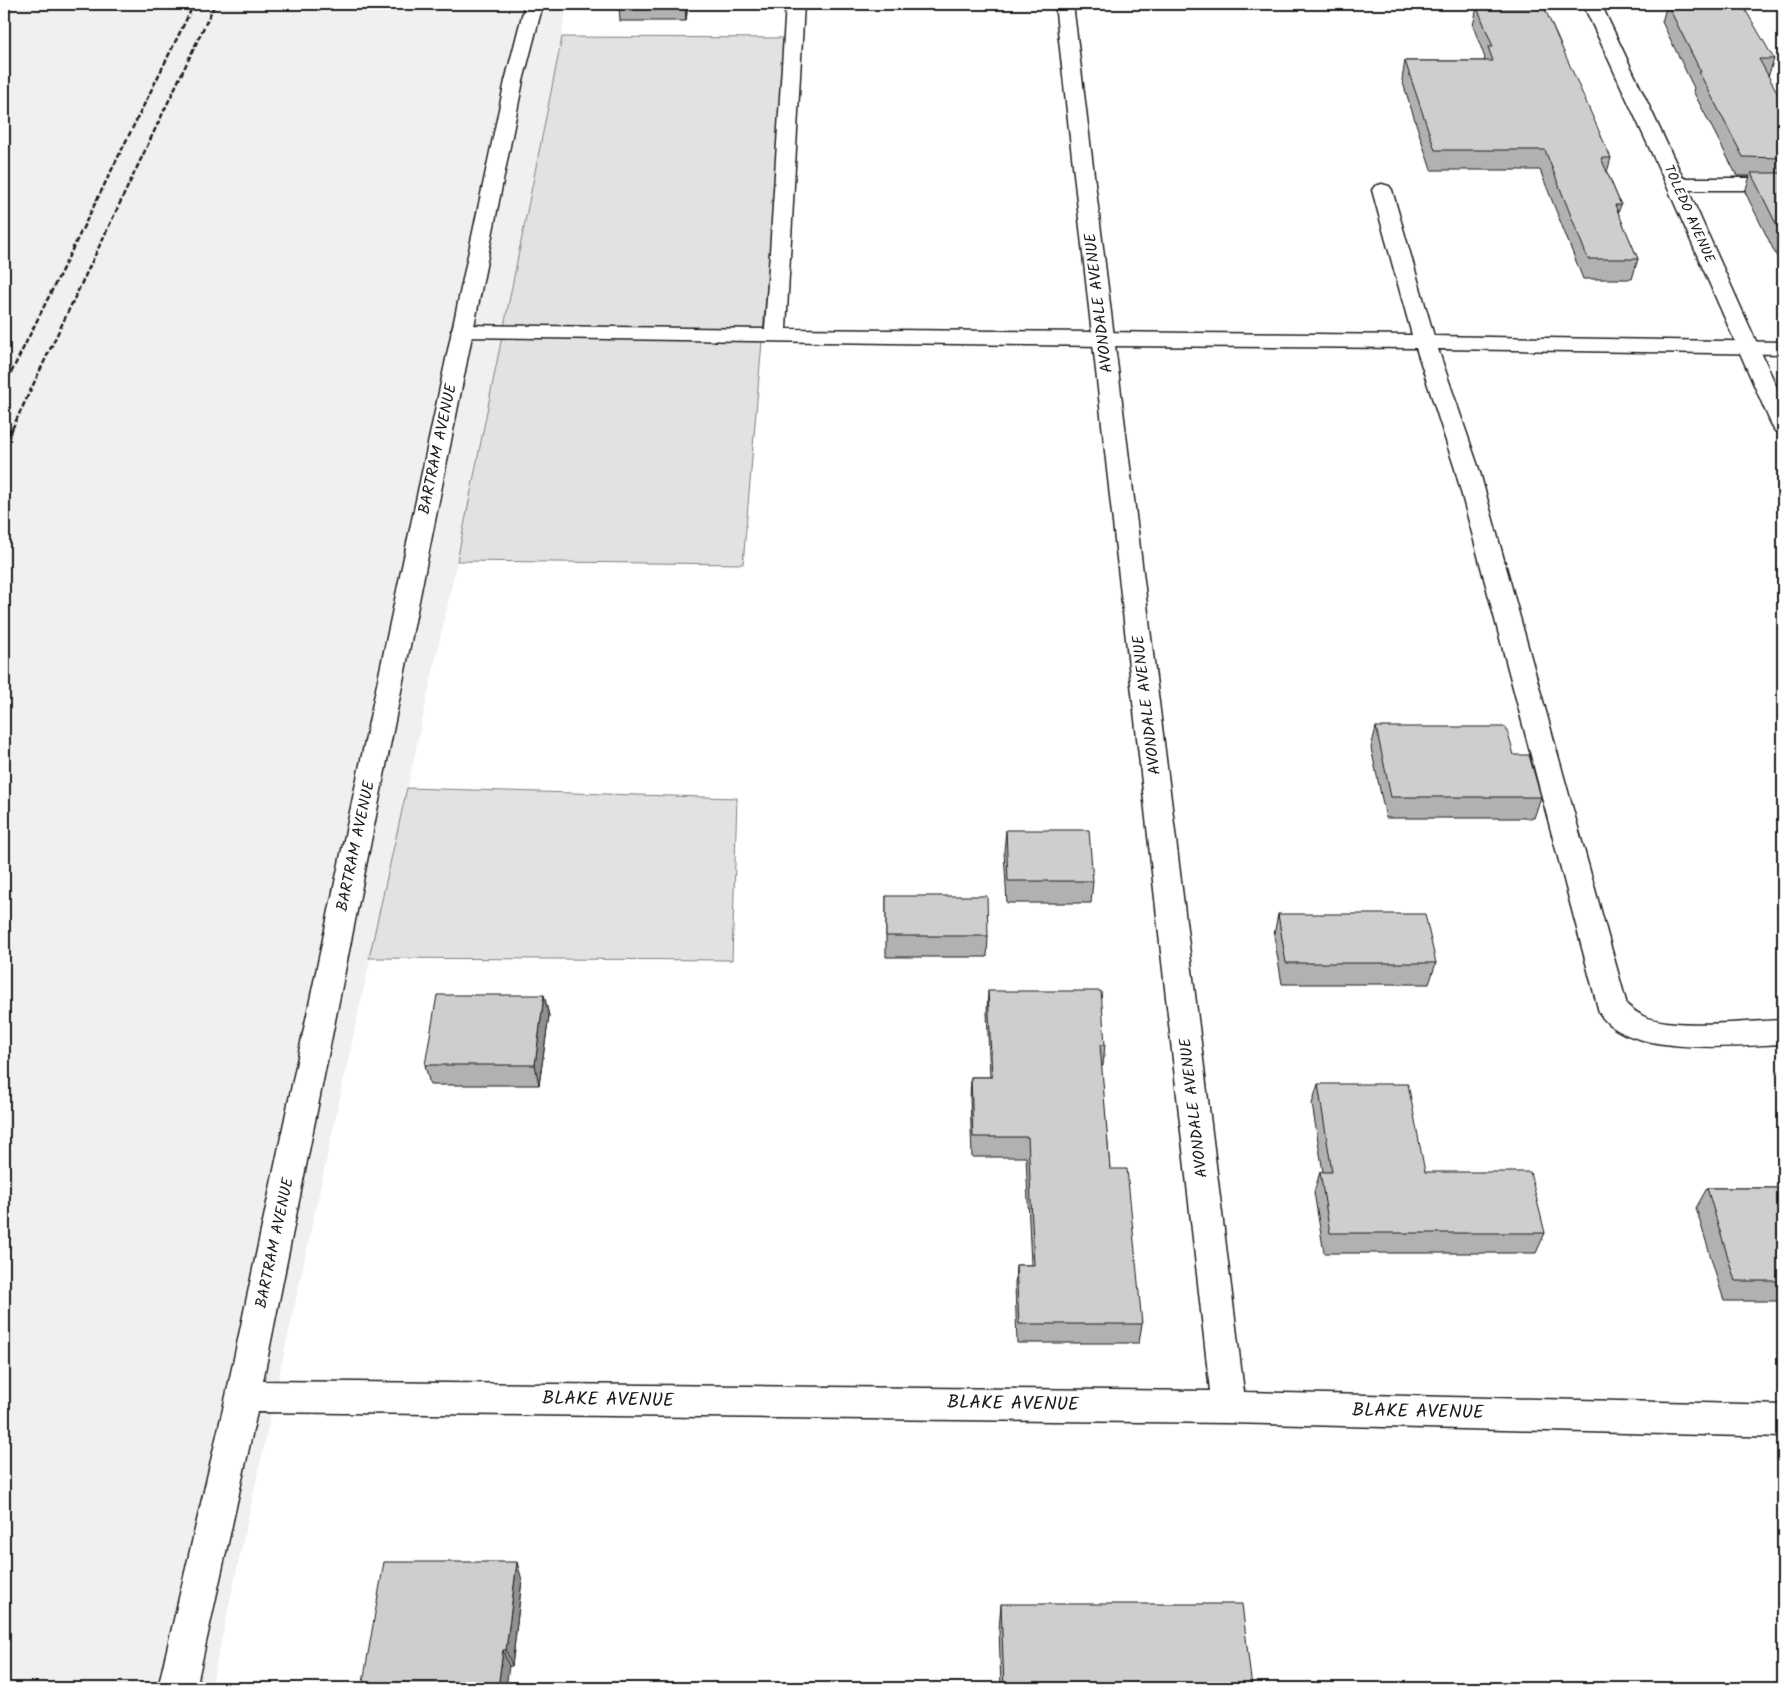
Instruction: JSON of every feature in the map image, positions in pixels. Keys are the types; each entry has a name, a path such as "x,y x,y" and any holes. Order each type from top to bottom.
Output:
{"street":[{"name":"BARTRAM AVENUE","path":"177,1688 243,1396 514,82 534,4"},
{"path":"775,335 795,4"},
{"name":"AVONDALE AVENUE","path":"1064,4 1229,1407"},
{"name":"TOLEDO AVENUE","path":"1592,4 1676,184 1783,426"},
{"path":"1676,184 1783,184"},
{"path":"1382,190 1425,342 1467,469 1614,1012 1633,1025 1659,1032 1683,1034 1783,1032"},
{"path":"462,331 1783,348"},
{"name":"BLAKE AVENUE","path":"243,1396 1229,1407 1783,1421"}],"shaded area":[{"path":"4,4 568,4 457,561 211,1688 4,1688"},
{"path":"562,37 788,38 743,564 457,561"},
{"path":"407,788 737,798 732,960 369,958"}],"building":[{"path":"685,4 685,5 619,5"},
{"path":"1667,4 1742,4 1774,59 1759,59 1783,103 1783,158 1743,157 1699,72 1701,72"},
{"path":"1477,7 1544,7 1611,158 1601,158 1621,205 1615,205 1638,259 1588,259 1545,150 1435,150 1405,61 1493,61 1488,47 1493,47"},
{"path":"1751,173 1783,173 1783,238"},
{"path":"1376,727 1506,727 1514,755 1529,755 1541,797 1391,797"},
{"path":"1006,830 1089,830 1093,881 1008,881"},
{"path":"886,896 987,896 988,936 886,936"},
{"path":"1278,914 1425,914 1436,963 1286,963"},
{"path":"988,991 1101,991 1105,1045 1100,1045 1110,1169 1127,1169 1142,1324 1019,1324 1016,1265 1034,1265 1028,1137 973,1137 971,1077 992,1077"},
{"path":"437,995 544,995 535,1065 425,1065"},
{"path":"1318,1084 1408,1084 1425,1172 1530,1172 1545,1233 1330,1233 1320,1172 1332,1172"},
{"path":"1707,1188 1783,1188 1783,1281 1735,1281"},
{"path":"384,1562 517,1562 506,1650 503,1650 498,1688 362,1688"},
{"path":"1001,1604 1242,1604 1252,1688 1004,1688"}],"railway":[{"path":"4,387 194,4"},
{"path":"12,429 215,4"},
{"path":"4,445 12,428"}]}
